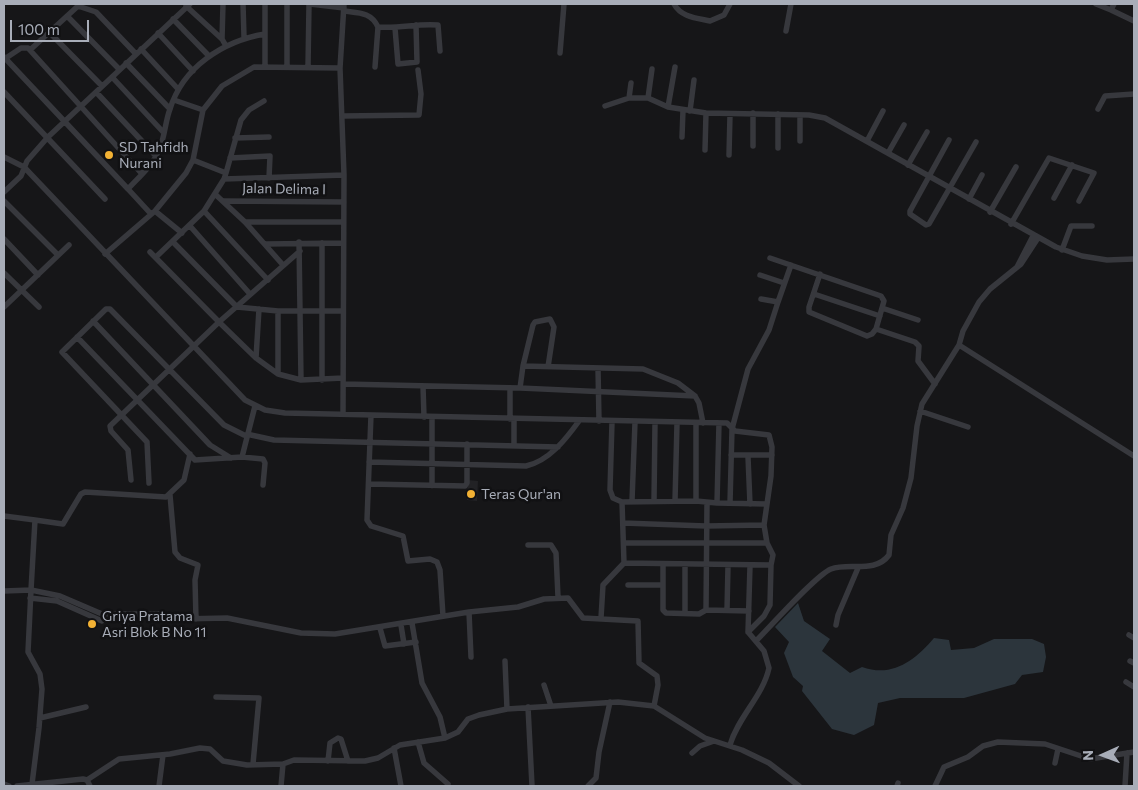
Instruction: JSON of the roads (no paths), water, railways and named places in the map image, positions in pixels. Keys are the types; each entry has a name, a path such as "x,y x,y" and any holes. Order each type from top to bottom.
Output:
{"street":[{"path":"222,39 223,4"},
{"path":"243,4 244,38"},
{"path":"265,4 265,67"},
{"path":"287,4 287,67"},
{"path":"308,67 309,4 344,7 366,14 374,19 378,27 375,67"},
{"path":"560,54 564,4"},
{"path":"674,4 677,10 684,14 710,22 724,15 730,4"},
{"path":"786,31 790,4"},
{"path":"1096,4 1134,21"},
{"path":"1111,10 1114,4"},
{"path":"4,192 21,176 24,167 48,136 188,5 222,39 226,46"},
{"path":"30,50 50,34 78,6 96,12 136,54"},
{"path":"343,414 344,175 340,68 344,7"},
{"path":"68,17 119,69"},
{"path":"173,19 209,56"},
{"path":"378,27 395,28 416,25 438,25 440,50"},
{"path":"395,28 398,64 417,62 416,25"},
{"path":"158,33 193,71"},
{"path":"50,34 102,86"},
{"path":"128,190 156,156 178,89 193,71 209,56 226,46 244,38 265,34"},
{"path":"142,174 30,50 26,47 21,48 5,58 128,190 153,212 182,233"},
{"path":"141,49 178,89"},
{"path":"126,63 170,109"},
{"path":"105,254 153,212 193,160 203,110 215,92 232,78 254,67 340,68"},
{"path":"668,107 674,67"},
{"path":"648,98 652,69"},
{"path":"343,116 419,115 421,110 418,70"},
{"path":"112,77 164,133"},
{"path":"690,111 694,80"},
{"path":"629,98 631,83"},
{"path":"4,92 48,136 105,199"},
{"path":"96,92 156,156"},
{"path":"1098,109 1104,96 1134,94"},
{"path":"606,106 629,98 648,98 668,107 706,113 730,115 753,113 778,114 825,118 1011,224 1062,250 1075,255 1107,260 1134,259"},
{"path":"174,100 203,110"},
{"path":"156,257 190,226 216,195 225,176 244,116 264,101"},
{"path":"682,137 683,110"},
{"path":"867,141 884,111"},
{"path":"705,150 706,113"},
{"path":"753,113 753,146"},
{"path":"778,114 778,148"},
{"path":"729,155 730,115"},
{"path":"800,115 800,141"},
{"path":"888,153 904,125"},
{"path":"908,164 927,132"},
{"path":"236,138 269,137"},
{"path":"949,140 910,213 926,225 929,224 948,187 976,142"},
{"path":"230,158 270,156 269,178"},
{"path":"4,157 24,167 245,400 255,406 274,412 599,422 727,423 732,429 742,432 767,434 771,439 772,456 770,491 766,504 764,525 767,543 773,555 770,608 762,620 748,632"},
{"path":"1011,224 1049,158 1094,173 1079,201"},
{"path":"193,160 225,176 269,178 344,175"},
{"path":"1054,198 1072,165"},
{"path":"990,212 1016,167"},
{"path":"969,199 982,175"},
{"path":"216,195 245,222 283,265"},
{"path":"4,201 58,255"},
{"name":"Jalan Delima I","path":"224,201 344,202"},
{"path":"204,211 268,280"},
{"path":"245,222 344,222"},
{"path":"190,226 250,294"},
{"path":"1062,250 1071,226 1092,226"},
{"path":"756,641 826,572 835,568 858,568 880,563 889,555 891,535 903,508 911,478 920,410 959,345 963,331 979,302 1024,261 1035,237"},
{"path":"4,239 38,275"},
{"path":"173,242 237,307 278,311 322,310 343,312"},
{"path":"266,244 300,242 343,243"},
{"path":"300,242 301,380"},
{"path":"322,243 322,380"},
{"path":"4,307 69,245"},
{"path":"131,480 128,450 109,429 152,384 218,321 237,307 300,251"},
{"path":"150,252 256,358 278,374 301,380 695,396"},
{"path":"770,258 820,274 881,296 884,301 876,329 872,334 867,336 812,314 809,307 820,274"},
{"path":"730,503 732,429 748,369 769,330 791,265"},
{"path":"4,273 39,307"},
{"path":"760,275 784,283"},
{"path":"814,294 880,316"},
{"path":"761,298 778,302"},
{"path":"882,308 918,320"},
{"path":"149,483 147,442 63,354 63,350 104,310 110,309 170,368 224,426 244,435 248,434 274,440 558,447"},
{"path":"256,358 259,309"},
{"path":"278,311 278,374"},
{"path":"520,388 523,366 533,325 536,322 550,319 554,326 548,367"},
{"path":"93,321 210,445 232,458"},
{"path":"876,329 915,342 918,346 918,361 935,384"},
{"path":"77,337 138,398 190,454 199,461 242,457 264,460 264,485"},
{"path":"959,345 1134,456"},
{"path":"523,366 653,372 678,383 695,396 699,402 700,423 696,501"},
{"path":"598,368 599,422"},
{"path":"423,386 424,417"},
{"path":"510,388 514,445"},
{"path":"242,457 255,406"},
{"path":"920,410 968,428"},
{"path":"371,415 368,523 402,536 408,561 430,560 436,561 439,564 443,616"},
{"path":"432,417 432,486"},
{"path":"369,462 432,465 533,465 558,447 579,421"},
{"path":"612,422 610,490 613,498 622,502 696,501 707,503 766,504"},
{"path":"632,501 635,422"},
{"path":"654,501 655,423"},
{"path":"675,501 677,423"},
{"path":"717,503 719,423"},
{"path":"370,484 465,486 467,444"},
{"path":"4,516 63,524 81,494 85,492 166,497 184,480 190,454"},
{"path":"731,455 748,457 772,456"},
{"path":"748,457 750,466 750,504"},
{"path":"170,495 175,552 180,558 198,565 194,580 196,619"},
{"path":"601,618 603,586 624,563 622,502"},
{"path":"706,610 707,503"},
{"path":"32,784 40,718 41,678 28,652 35,520"},
{"path":"623,523 706,526 764,525"},
{"path":"624,543 706,545 767,543"},
{"path":"528,545 551,545 554,548 558,597"},
{"path":"624,563 706,566 771,565"},
{"path":"663,565 664,612 699,614 706,610 749,611"},
{"path":"685,565 685,613"},
{"path":"727,610 728,566"},
{"path":"730,745 738,724 768,674 768,658 748,632 750,566"},
{"path":"836,625 838,615 858,568"},
{"path":"628,585 663,585"},
{"path":"4,591 31,590 60,596 102,614 158,614 196,619 234,619 301,633 335,634 412,623 468,612 518,607 558,597 571,600 583,618 638,621 639,664 655,673 658,680 654,706"},
{"path":"30,598 57,601 102,621"},
{"path":"468,612 470,657"},
{"path":"412,623 422,683 440,717 445,738"},
{"path":"401,624 404,644"},
{"path":"380,628 384,645 416,642"},
{"path":"505,661 507,709"},
{"path":"1126,682 1134,687"},
{"path":"544,685 551,706"},
{"path":"216,696 258,698 253,764"},
{"path":"588,786 596,778 600,744 610,702"},
{"path":"17,786 87,780 119,759 163,755 204,748 212,751 223,761 253,764 283,764 294,760 348,761 373,759 400,745 445,738 458,732 471,717 507,709 610,702 654,706 714,741 730,745 769,763 799,786"},
{"path":"40,718 86,707"},
{"path":"528,708 532,786"},
{"path":"328,761 330,743 341,738 348,761"},
{"path":"692,753 700,746 714,741"},
{"path":"935,786 944,768 968,757 987,745 998,742 1019,741 1045,744 1090,759 1134,752"},
{"path":"418,742 424,763 448,784"},
{"path":"394,748 401,786"},
{"path":"1055,762 1058,749"},
{"path":"1125,786 1127,753"},
{"path":"159,786 163,755"},
{"path":"281,786 283,764"},
{"path":"87,780 90,786"},
{"path":"4,784 8,786"}],"place":[{"name":"SD Tahfidh Nurani","path":"109,155"},
{"name":"Teras Qur'an","path":"471,494"},
{"name":"Griya Pratama Asri Blok B No 11","path":"92,624"}]}
